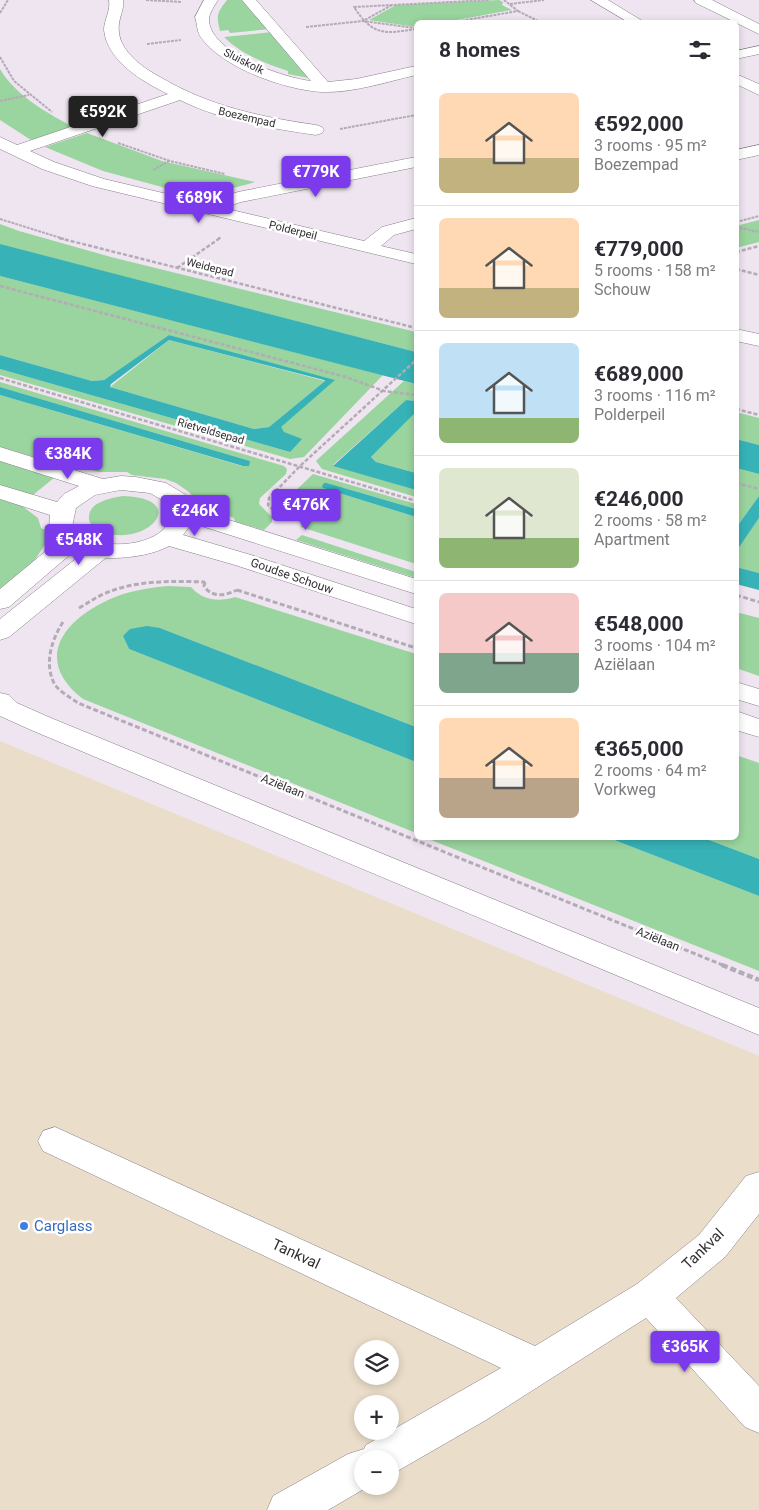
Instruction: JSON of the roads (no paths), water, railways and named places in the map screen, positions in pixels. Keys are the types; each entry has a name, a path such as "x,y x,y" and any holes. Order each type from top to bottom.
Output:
{"street":[{"name":"Boezempad","path":"116,0 118,5 111,25 117,47 134,67 201,106 284,126 324,130"},
{"name":"Sluiskolk","path":"211,0 204,10 202,25 208,38 227,54 264,72 297,82 324,87 414,71"},
{"path":"250,0 324,87"},
{"path":"598,0 633,20"},
{"path":"701,0 759,30"},
{"path":"739,54 759,50"},
{"path":"739,80 759,90"},
{"path":"8,146 181,95"},
{"name":"Polderpeil","path":"8,146 56,168 93,181 414,260"},
{"path":"739,154 759,150"},
{"path":"207,209 238,197 414,162"},
{"path":"367,248 388,231 414,224"},
{"path":"739,336 759,340"},
{"path":"0,454 102,486"},
{"path":"130,483 157,487 176,498 183,513 178,528 167,538 150,546 131,550 100,551 89,549 72,541 62,530 60,518 62,511 77,496 102,486 130,483"},
{"path":"0,492 62,511"},
{"path":"183,513 414,586"},
{"name":"Goudse Schouw","path":"167,538 243,560 414,616"},
{"path":"0,602 72,541"},
{"path":"0,632 100,551"},
{"path":"739,691 759,698"},
{"path":"0,701 8,709 41,724 759,1022"},
{"path":"739,721 759,728"},
{"name":"Tankval","path":"55,1141 537,1366"},
{"name":"Tankval","path":"396,1450 472,1407 650,1296 712,1246 759,1187"},
{"path":"650,1296 759,1414"},
{"path":"288,1510 354,1473"}],"water":[{"path":"0,244 414,351 414,383 0,276"},
{"path":"169,335 335,380 281,427 284,432 302,439 290,452 0,369 0,355 92,381 104,380","holes":["169,340 324,380 269,427 254,429 110,387 111,384"]},
{"path":"0,387 250,461 249,466 243,466 0,395"},
{"path":"406,400 414,401 414,414 371,457 376,462 414,472 414,489 333,466"},
{"path":"739,440 759,445 759,474 739,469"},
{"path":"324,483 327,483 414,508 414,516 323,488"},
{"path":"759,496 759,518 739,548 739,524"},
{"path":"739,568 759,573 759,590 739,585"},
{"path":"147,626 160,628 414,726 414,761 129,649 123,636 130,629"},
{"path":"614,840 709,840 759,859 759,896"}],"place":[{"name":"Carglass","path":"24,1226"}]}
